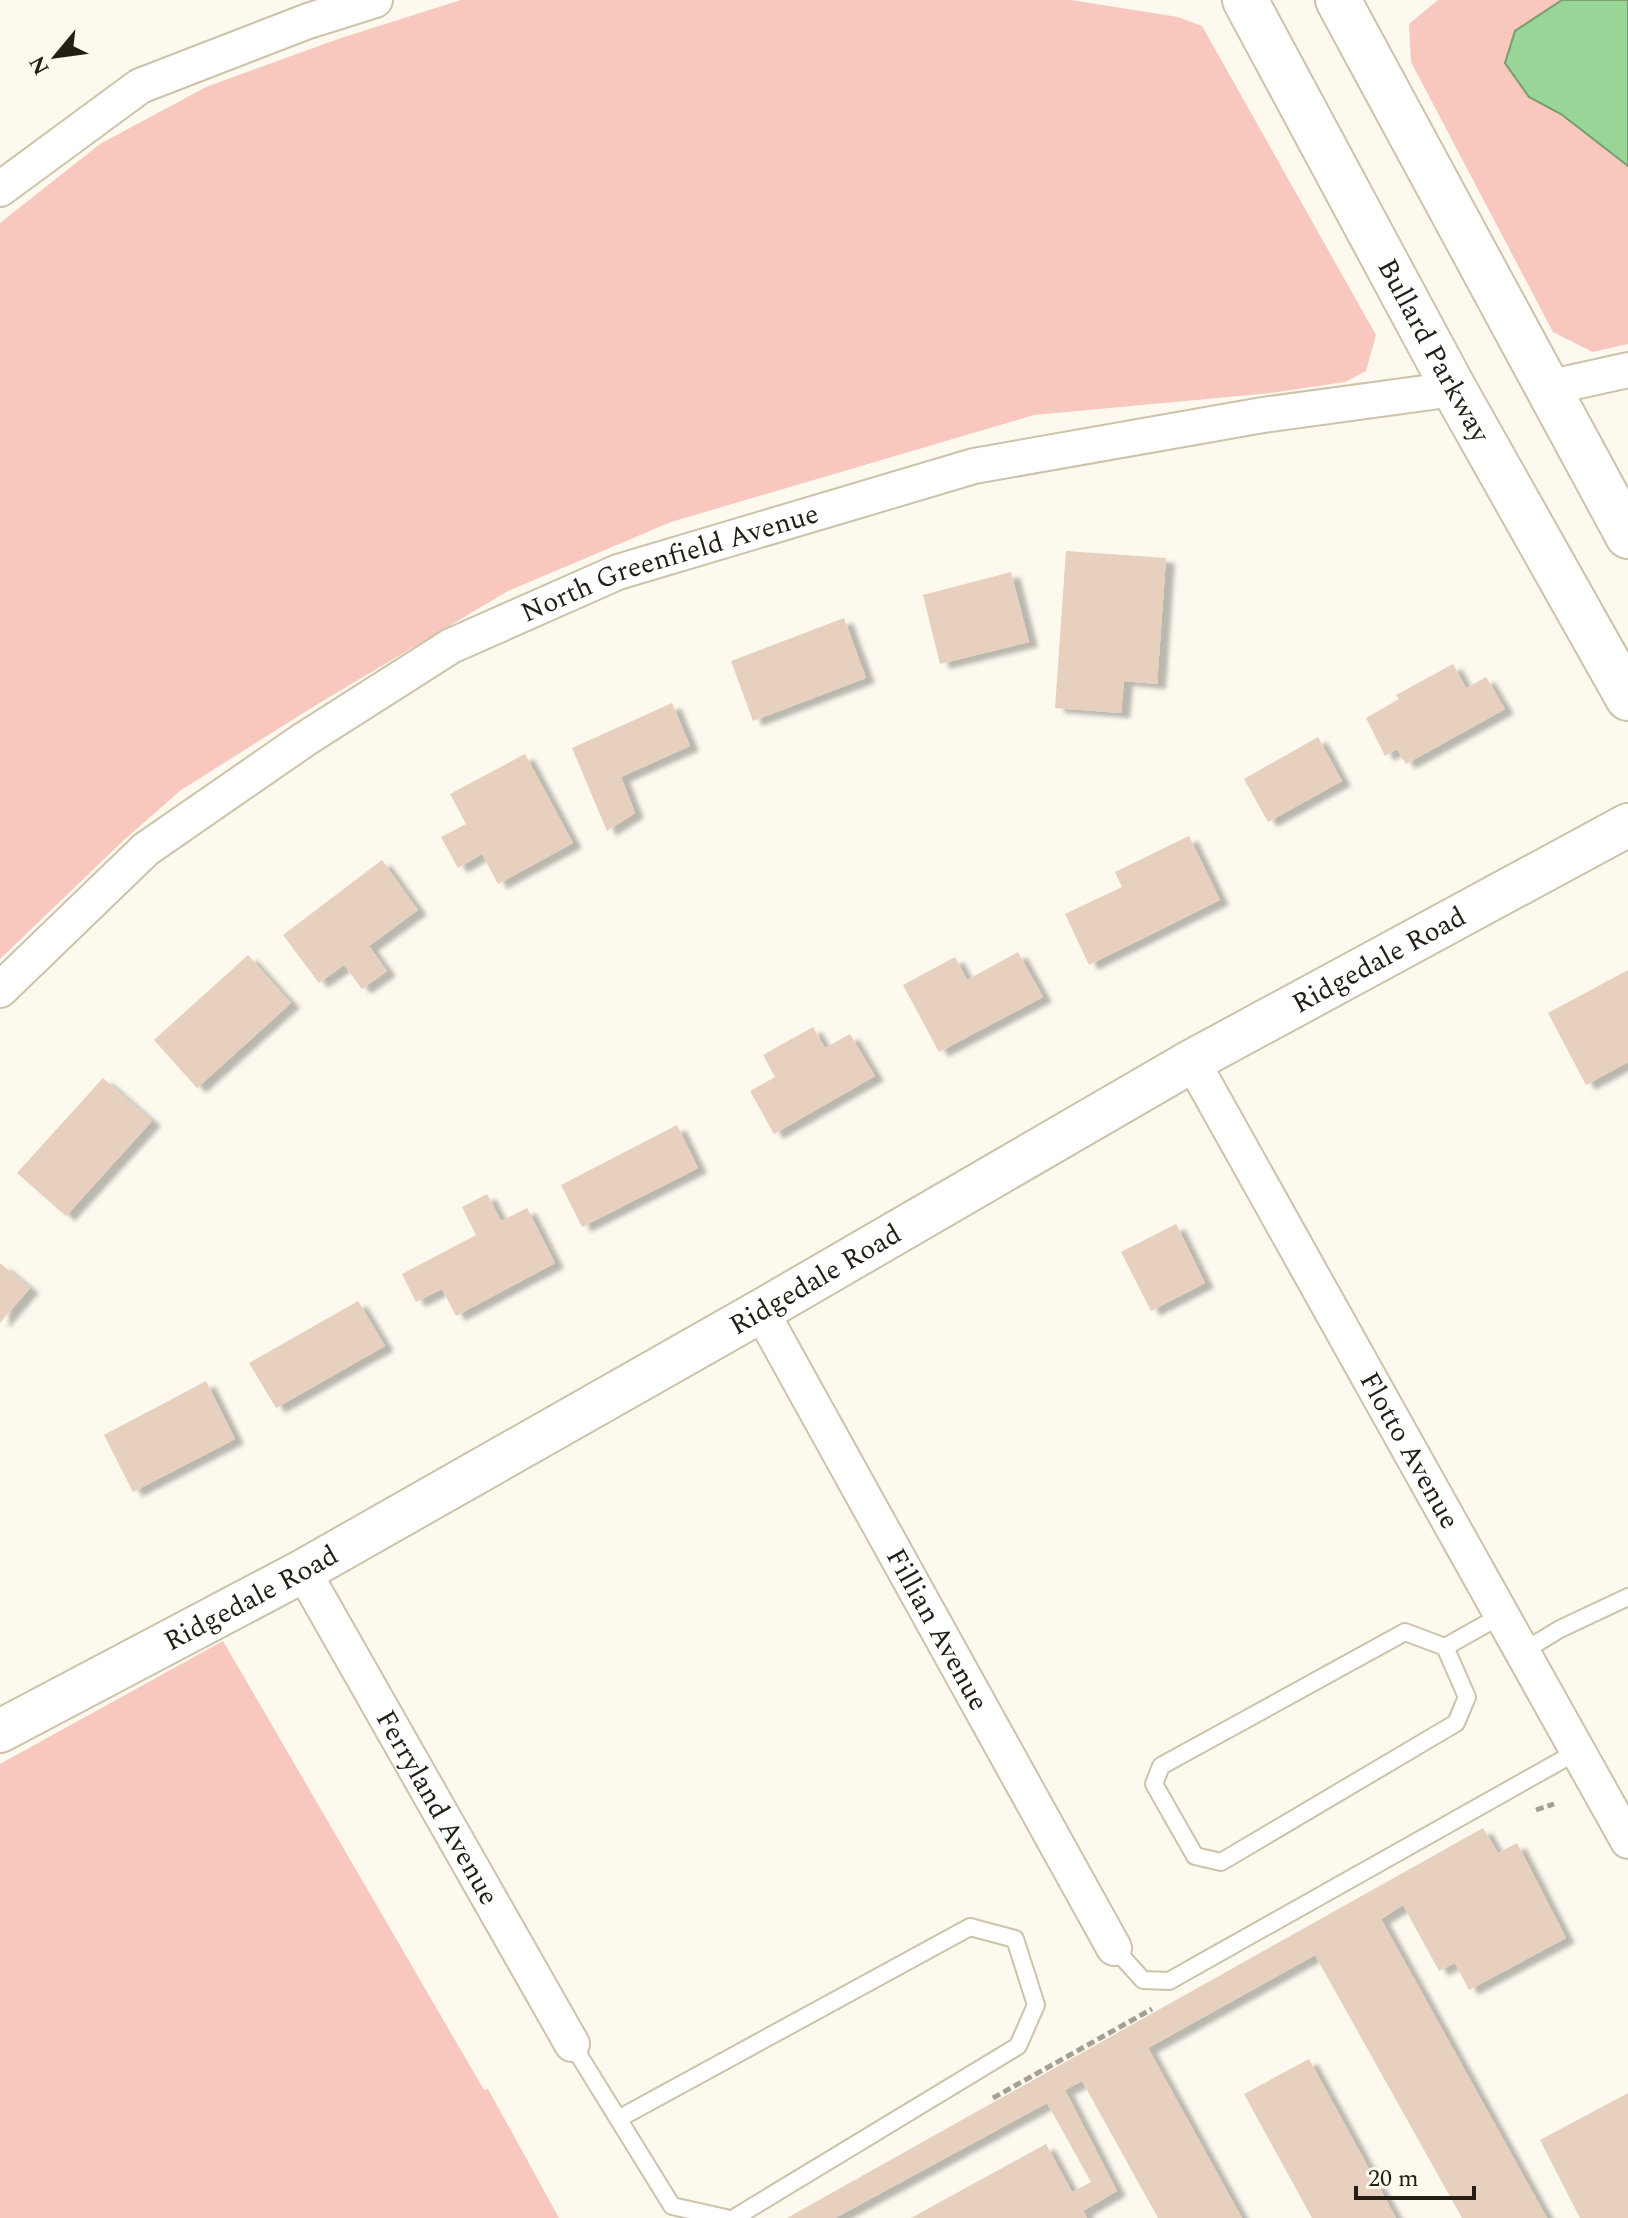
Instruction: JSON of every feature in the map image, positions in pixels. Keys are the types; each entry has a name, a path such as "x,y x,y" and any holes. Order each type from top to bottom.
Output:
{"main road":[{"name":"Bullard Parkway","path":"1245,0 1454,389 1628,698"},
{"path":"1338,0 1628,536"}],"street":[{"path":"0,189 140,86 308,21 375,0"},
{"path":"1547,388 1628,370"},
{"name":"North Greenfield Avenue","path":"0,990 146,849 305,739 451,646 618,572 974,466 1263,415 1454,389"},
{"name":"Ridgedale Road","path":"0,1731 303,1571 1192,1061 1628,825"},
{"name":"Flotto Avenue","path":"1192,1061 1628,1841"},
{"name":"Fillian Avenue","path":"761,1311 1114,1948"},
{"name":"Ferryland Avenue","path":"303,1571 572,2044"}],"lane":[{"path":"1522,1652 1560,1629 1627,1599"},
{"path":"1445,1647 1467,1697 1456,1723 1221,1862 1195,1856 1154,1784 1161,1766 1405,1632 1445,1647 1502,1615"},
{"path":"1114,1948 1143,1980 1169,1981 1578,1751"},
{"path":"618,2119 970,1927 1015,1939 1036,2005 1018,2046 734,2218"},
{"path":"572,2044 672,2206 726,2218"}],"shaded area":[{"path":"461,0 1071,0 1178,17 1202,26 1376,335 1366,371 1345,382 1271,393 1034,415 671,522 508,591 181,790 0,959 0,223 100,144 206,87 338,39"},
{"path":"1438,0 1628,0 1628,344 1593,352 1553,332 1411,62 1409,24"},
{"path":"1562,0 1628,0 1628,166 1561,114 1529,97 1505,63 1515,31"},
{"path":"223,1641 484,2090 488,2089 559,2218 0,2218 0,1764"}],"building":[{"path":"1066,551 1166,558 1157,684 1124,681 1121,713 1055,708"},
{"path":"1011,572 1029,642 940,664 923,595"},
{"path":"844,618 866,678 753,721 731,661"},
{"path":"1453,664 1466,688 1486,677 1505,709 1406,764 1397,749 1385,756 1366,718 1399,699 1396,695"},
{"path":"672,703 690,746 621,777 635,813 607,831 572,748"},
{"path":"1318,737 1342,781 1268,822 1244,779"},
{"path":"525,754 573,843 498,884 482,854 458,868 441,837 466,824 450,794"},
{"path":"1189,836 1220,900 1089,965 1065,914 1122,887 1115,872"},
{"path":"382,860 418,910 369,946 387,971 362,989 344,965 319,983 283,935"},
{"path":"1018,952 1043,997 939,1052 903,985 955,957 967,980"},
{"path":"248,955 291,1003 197,1088 154,1040"},
{"path":"1628,970 1628,1062 1586,1085 1548,1013"},
{"path":"813,1027 825,1048 850,1034 875,1076 774,1134 750,1091 775,1077 763,1055"},
{"path":"103,1078 152,1121 66,1216 17,1173"},
{"path":"677,1125 698,1168 582,1227 561,1185"},
{"path":"487,1194 501,1221 527,1208 555,1263 456,1316 442,1289 416,1302 402,1274 476,1235 462,1207"},
{"path":"1176,1224 1205,1283 1151,1311 1121,1252"},
{"path":"0,1263 30,1288 0,1323"},
{"path":"358,1301 385,1346 276,1408 249,1363"},
{"path":"206,1381 235,1439 133,1492 104,1435"},
{"path":"1483,1828 1498,1853 1517,1843 1566,1938 1469,1990 1455,1963 1439,1971 1403,1905 1381,1919 1547,2218 1462,2218 1315,1955 1148,2048 1242,2218 1158,2218 1082,2081 1065,2090 1117,2191 1083,2211 1087,2218 911,2218 1046,2144 1072,2192 1091,2182 1047,2103 835,2218 787,2218"},
{"path":"1309,2059 1396,2218 1312,2218 1244,2094"},
{"path":"1628,2093 1628,2218 1580,2218 1540,2140"}]}
